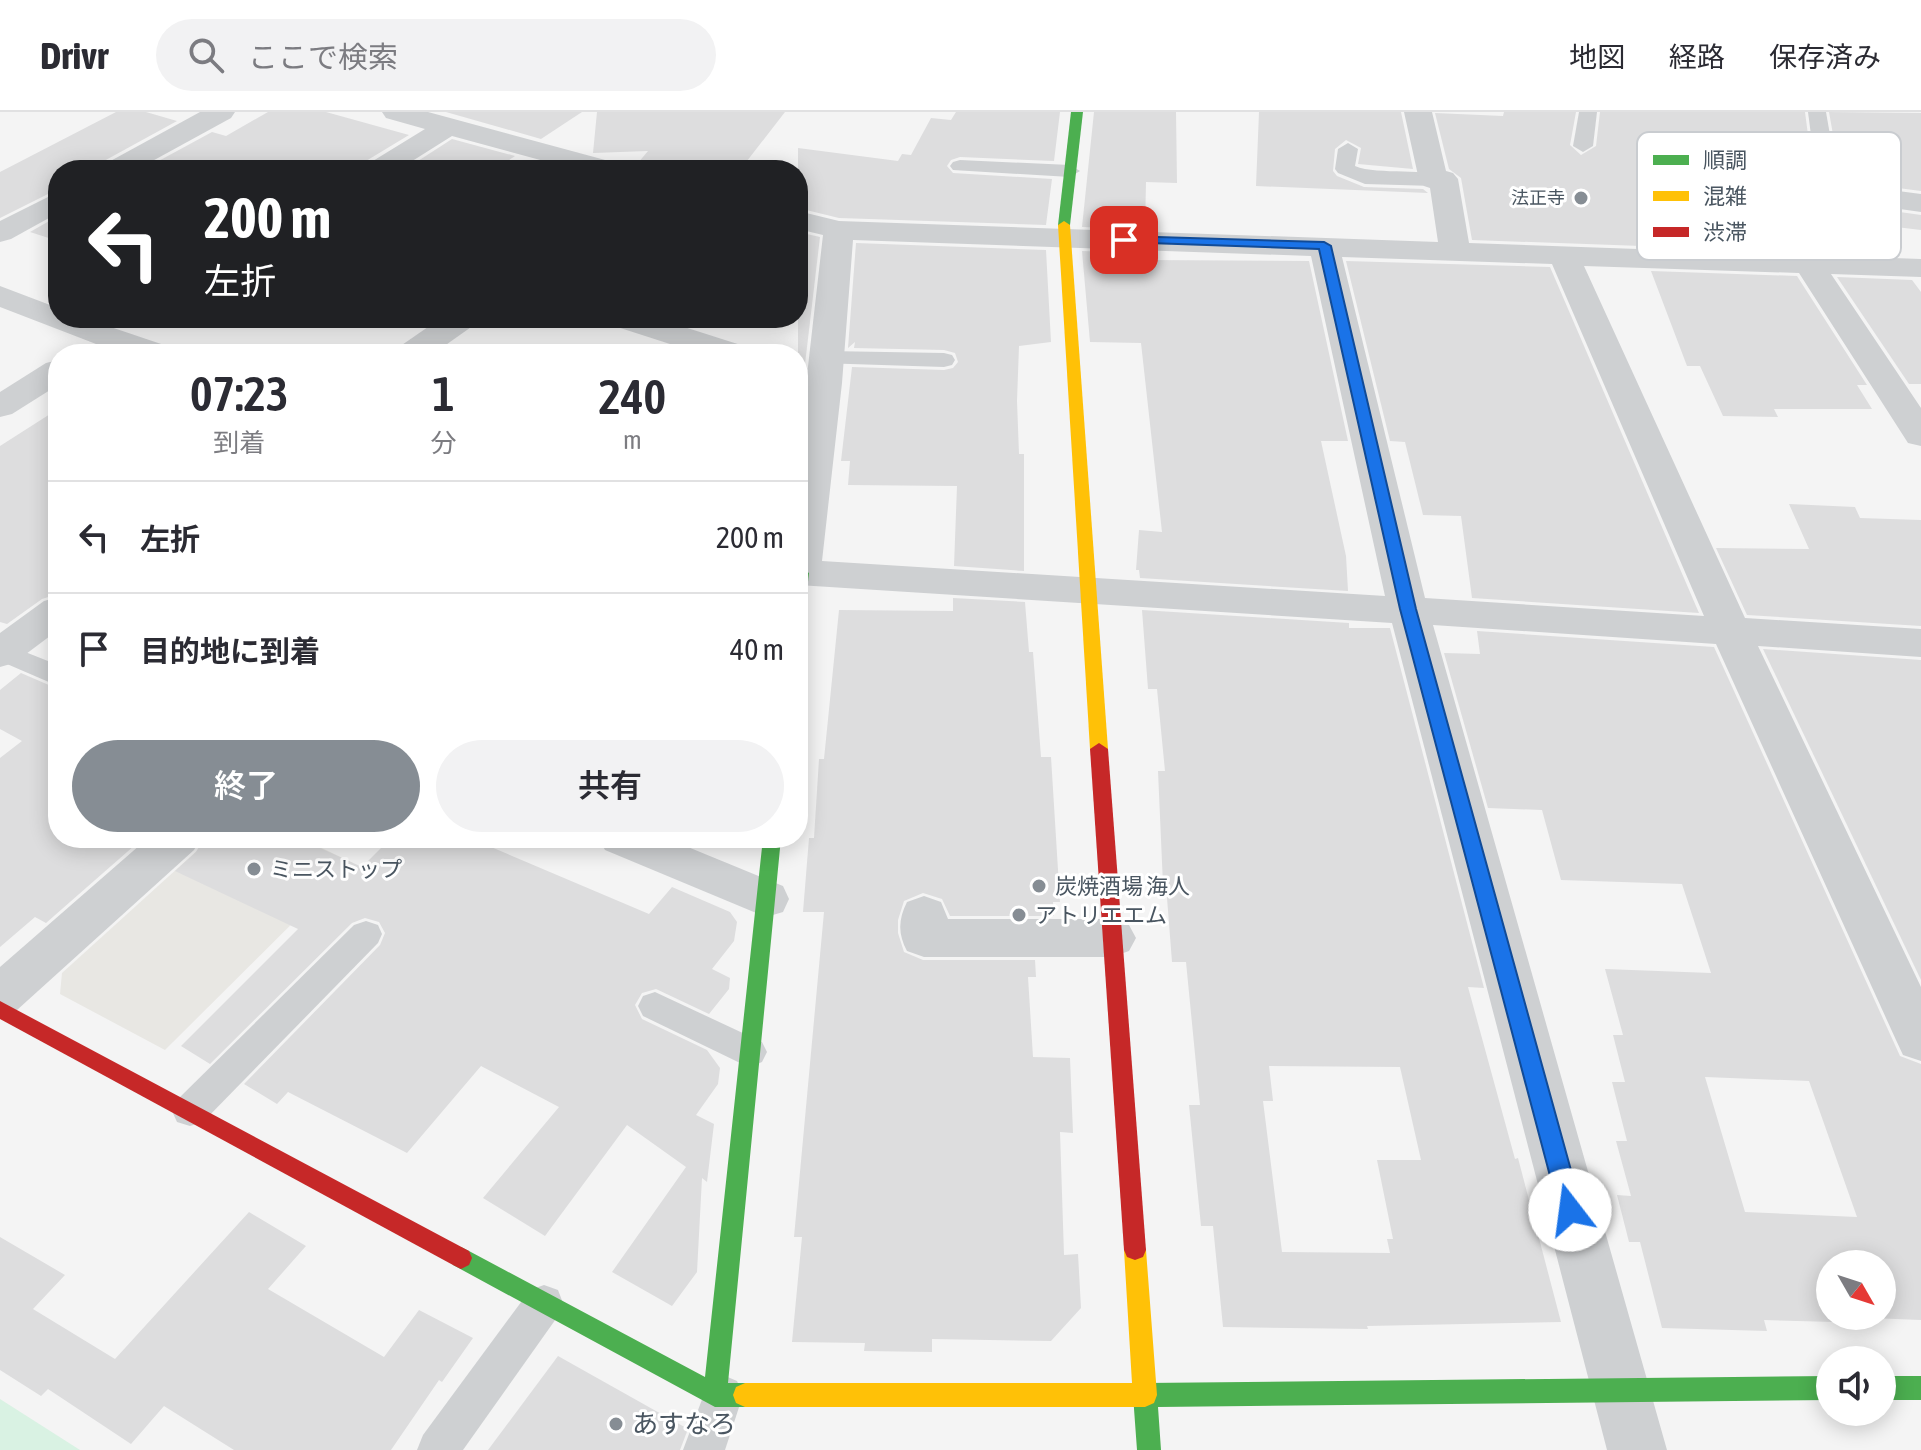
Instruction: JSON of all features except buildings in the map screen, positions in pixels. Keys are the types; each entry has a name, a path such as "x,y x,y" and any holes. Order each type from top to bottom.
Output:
{"street":[{"path":"133,160 221,112"},
{"path":"396,112 573,160"},
{"path":"1077,112 1063,238 1149,1450"},
{"path":"1418,112 1434,180 1443,179 1455,251"},
{"path":"394,160 449,126"},
{"path":"1901,200 1921,203"},
{"path":"0,233 48,209"},
{"path":"808,222 839,230 1637,258"},
{"path":"808,470 816,371 839,230"},
{"path":"1324,246 1408,609 1637,1450"},
{"path":"1564,255 1730,630 1921,1040"},
{"path":"1676,260 1921,268"},
{"path":"1810,266 1921,435"},
{"path":"0,296 48,321"},
{"path":"61,328 91,344"},
{"path":"98,344 125,328"},
{"path":"425,344 448,328"},
{"path":"654,328 704,344"},
{"path":"0,407 48,376"},
{"path":"808,581 1408,609 1921,643"},
{"path":"1,652 48,617"},
{"path":"0,996 167,848"},
{"path":"645,848 766,899"},
{"path":"719,1395 771,848"},
{"path":"924,915 924,938 1112,938"},
{"path":"0,1009 719,1395 1145,1395 1816,1388"},
{"path":"1896,1388 1921,1388"}],"lane":[{"path":"1583,146 1588,112"},
{"path":"1817,112 1820,132"},
{"path":"1348,149 1345,169 1365,178 1434,180"},
{"path":"960,166 1070,171"},
{"path":"816,371 944,360"},
{"path":"1,652 48,672"},
{"path":"190,1111 366,934"},
{"path":"655,1006 750,1052"},
{"path":"438,1450 544,1303"},
{"path":"704,1450 719,1395"}],"shaded area":[{"path":"200,848 322,848 353,863 165,1050 60,994 62,973"}],"green space":[{"path":"0,1399 80,1450 0,1450"}],"traffic: fast":[{"path":"1064,225 1077,112"},
{"path":"715,1395 771,848"},
{"path":"461,1258 715,1395 745,1395"},
{"path":"1149,1450 1145,1395 1816,1388"},
{"path":"1896,1388 1921,1388"}],"traffic: slow":[{"path":"1064,225 1099,749"},
{"path":"745,1395 1145,1395 1135,1250"}],"traffic: jam":[{"path":"1099,749 1135,1250"},
{"path":"0,1009 461,1258"}],"place":[{"name":"法正寺","path":"1581,198"},
{"name":"ミニストップ","path":"254,869"},
{"name":"炭焼酒場 海人","path":"1039,886"},
{"name":"アトリエエム","path":"1019,915"},
{"name":"あすなろ","path":"616,1424"}],"route":[{"path":"1124,240 1324,246 1408,609 1570,1210"}]}
